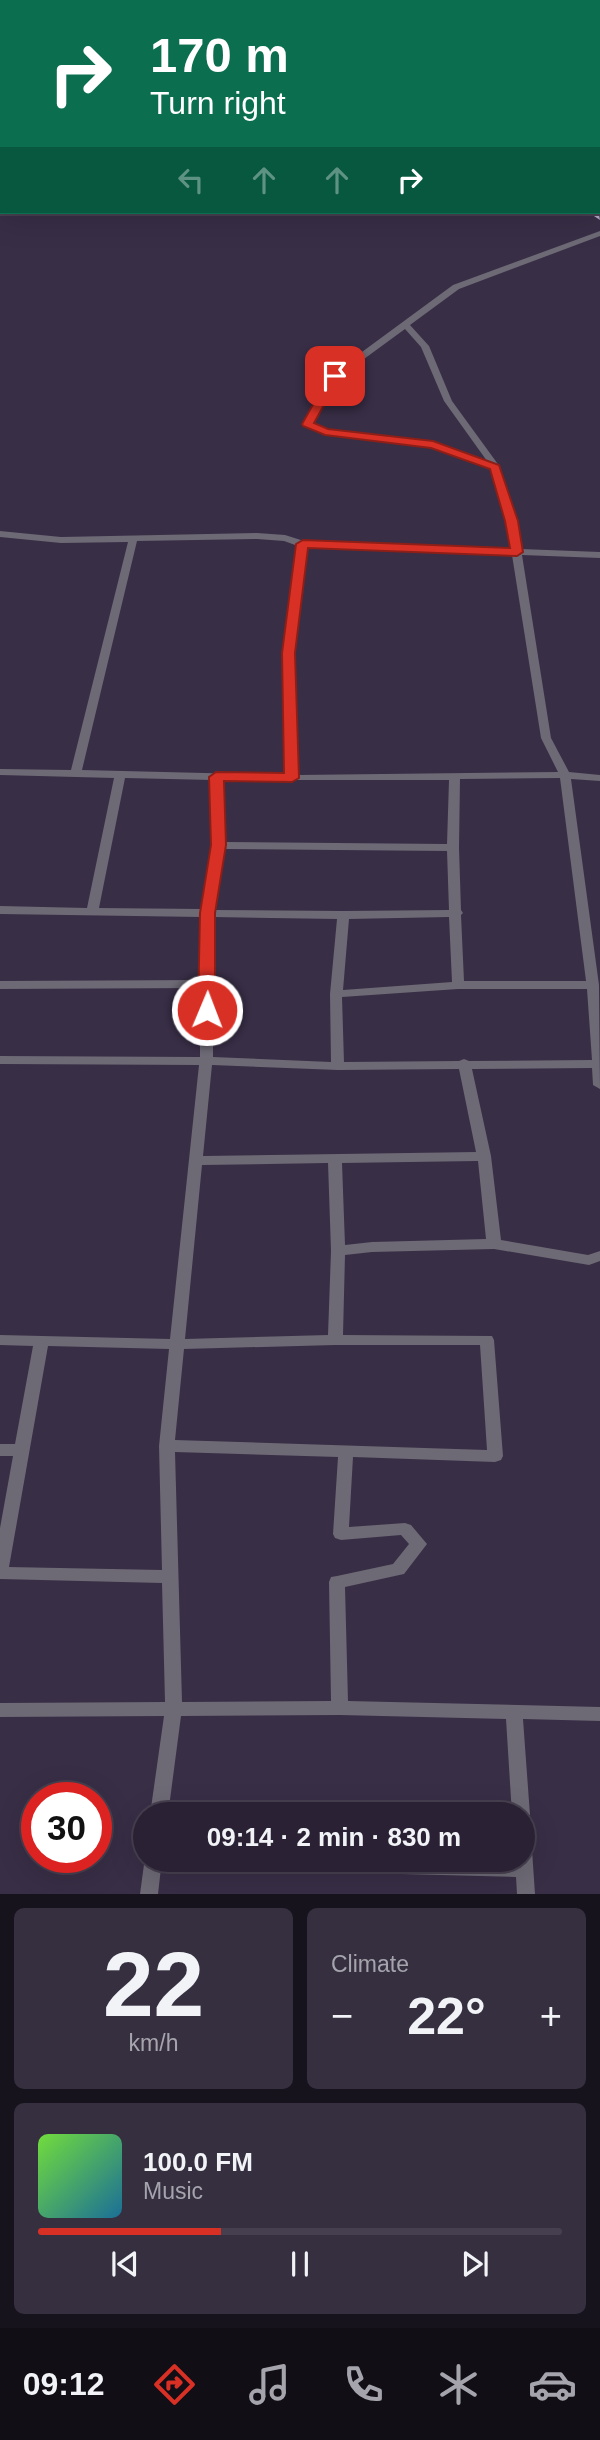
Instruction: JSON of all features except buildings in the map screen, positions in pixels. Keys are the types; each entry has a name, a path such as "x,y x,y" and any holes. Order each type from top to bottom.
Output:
{"street":[{"path":"495,467 433,444 325,432 307,424 335,376 456,287 600,233"},
{"path":"406,325 425,346 448,401 495,467 512,521 547,738 565,775 593,985 600,1085"},
{"path":"0,534 61,540 257,536 285,538 303,544 600,555"},
{"path":"76,771 133,540"},
{"path":"292,778 289,653 303,544"},
{"path":"0,786 2,772 76,771 216,777 565,775 600,778"},
{"path":"92,912 120,774"},
{"path":"455,776 453,848 458,985"},
{"path":"161,1802 174,1707 167,1446 206,1061 208,913 219,845 216,777"},
{"path":"219,845 453,848"},
{"path":"0,910 342,915 457,913"},
{"path":"338,1066 336,994 342,915"},
{"path":"0,985 207,984"},
{"path":"336,994 458,985 593,985"},
{"path":"0,1060 206,1061 338,1066 464,1063 599,1065"},
{"path":"464,1063 484,1156 494,1244"},
{"path":"195,1161 484,1156"},
{"path":"335,1159 338,1251 335,1340"},
{"path":"338,1251 372,1247 494,1244 589,1260 600,1256"},
{"path":"0,1340 177,1344 487,1340 495,1456 167,1446"},
{"path":"42,1340 0,1573 169,1577"},
{"path":"0,1450 21,1450"},
{"path":"340,1708 337,1581 398,1569 419,1544 405,1529 341,1534 345,1451"},
{"path":"0,1710 340,1708 600,1714"},
{"path":"513,1711 520,1802"},
{"path":"149,1894 152,1872"},
{"path":"525,1872 526,1894"}],"route":[{"path":"207,1010 208,913 219,845 216,777 292,778 289,653 303,544 517,552 512,521 495,467 433,444 325,432 307,424 335,376"}]}
